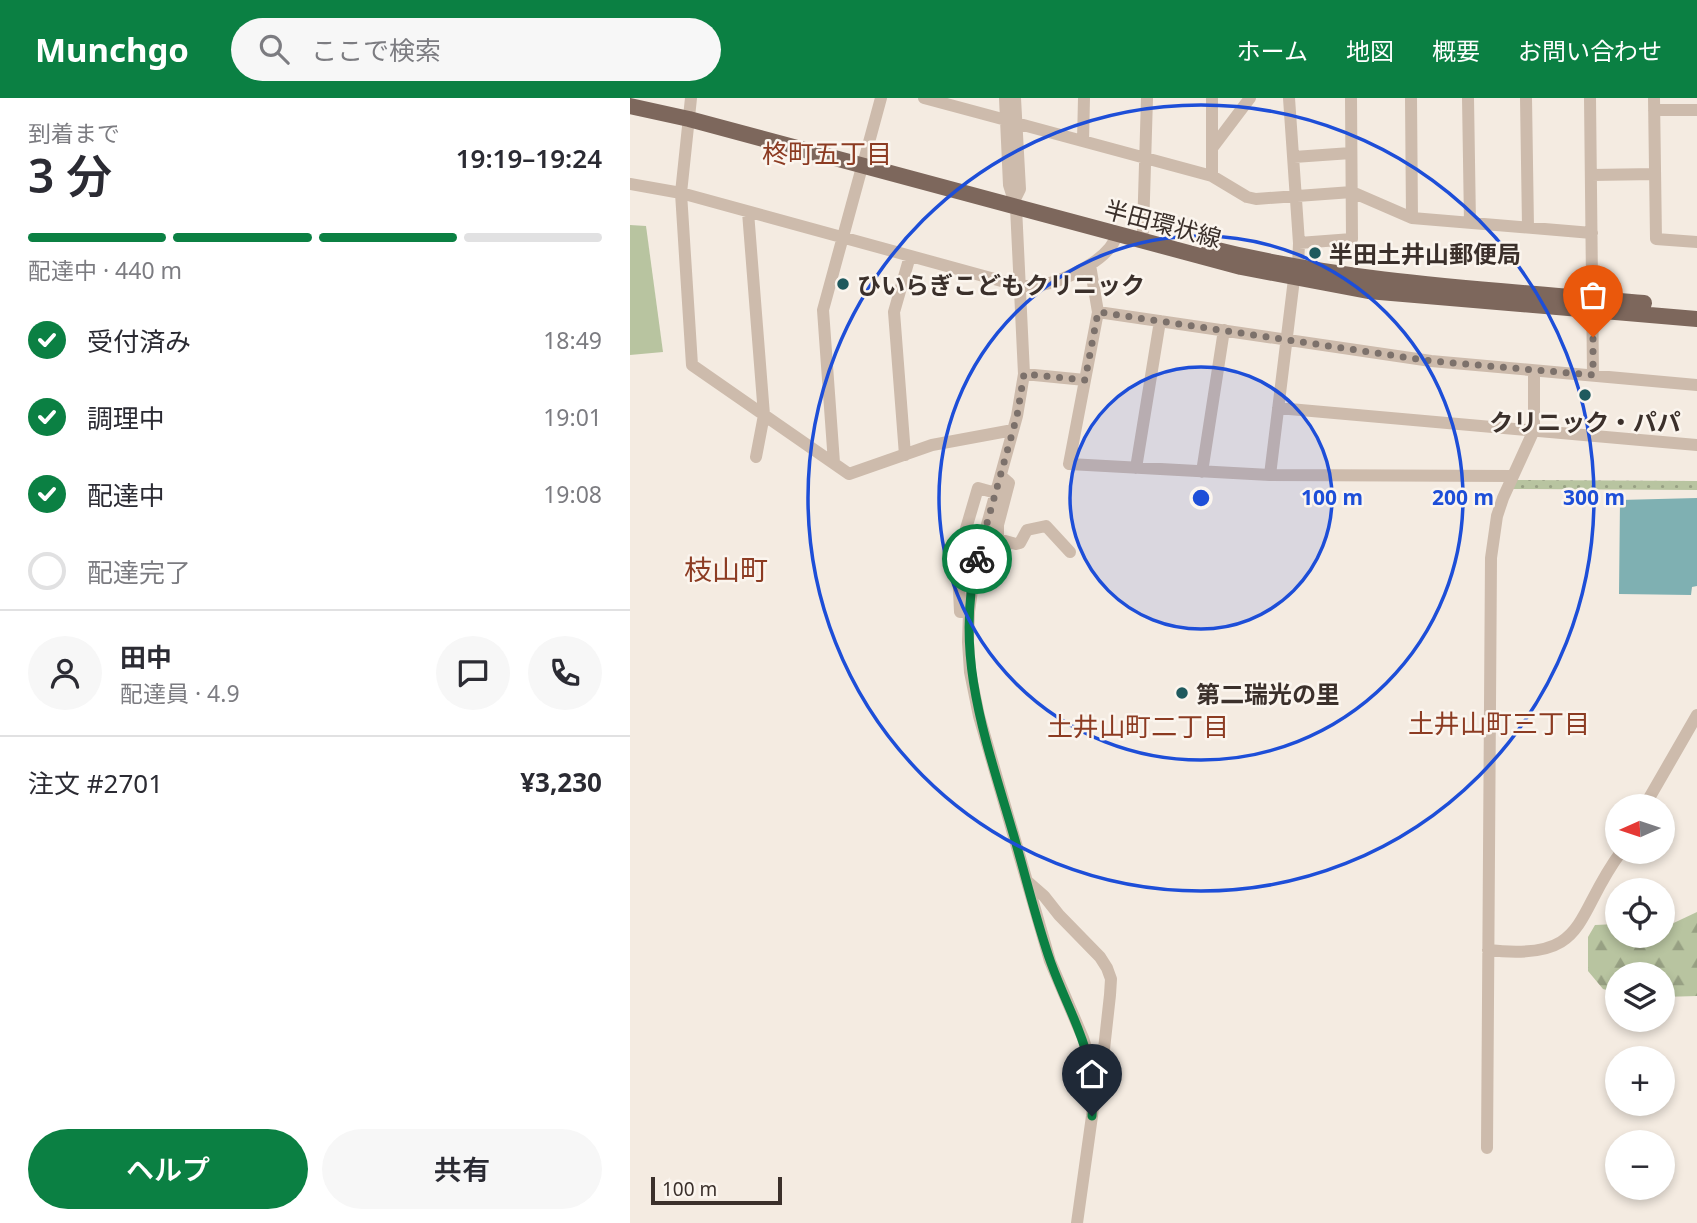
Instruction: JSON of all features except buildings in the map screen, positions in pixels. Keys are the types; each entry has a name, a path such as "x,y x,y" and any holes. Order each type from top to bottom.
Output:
{"main road":[{"name":"半田環状線","path":"637,98 690,109 863,162 1015,203 1116,234 1296,273"},
{"name":"半田環状線","path":"630,106 690,109"},
{"name":"半田環状線","path":"1015,203 1143,231 1368,291 1697,308"},
{"name":"半田環状線","path":"1592,304 1697,319"}],"street":[{"path":"834,463 823,310 881,98"},
{"path":"924,98 940,100 1212,176 1247,197 1256,199 1352,192 1412,218 1592,233"},
{"path":"1005,98 1020,188 1015,203 1024,374 1013,430 975,568 968,642 974,695 1050,961 1090,1060 1093,1079 1092,1116 1077,1223"},
{"path":"1011,122 1015,98"},
{"path":"1083,141 1084,98"},
{"path":"1143,231 1147,98"},
{"path":"1212,98 1212,176"},
{"path":"1213,147 1250,98"},
{"path":"1270,475 1299,243 1289,98"},
{"path":"1299,243 1352,239 1351,98"},
{"path":"1410,98 1412,218"},
{"path":"1468,98 1470,223"},
{"path":"1527,98 1528,227"},
{"path":"1590,98 1593,375"},
{"path":"1697,110 1654,104 1656,239 1697,242"},
{"path":"690,109 681,193 692,365 849,474 932,445 1013,430"},
{"path":"1294,157 1351,153"},
{"path":"1591,174 1655,174"},
{"path":"630,184 681,193 1020,286 1042,285 1090,265 1114,244 1116,234"},
{"path":"748,212 764,415 756,457"},
{"path":"905,455 894,312 910,256"},
{"path":"1090,265 1098,312 1069,464 1270,475 1513,476"},
{"path":"1098,312 1431,361 1697,384"},
{"path":"1136,468 1160,321"},
{"path":"1202,472 1223,330"},
{"path":"1486,1148 1489,581 1497,516 1534,430 1534,370"},
{"path":"1024,374 1085,380"},
{"path":"1278,408 1697,445"},
{"path":"1000,476 1009,483 998,525 998,539 1016,544 1027,530 1046,526 1070,552"},
{"path":"969,612 960,611 960,549 978,488 996,493"},
{"path":"1651,794 1697,715"},
{"path":"1488,950 1540,950 1565,941 1575,932 1612,864"},
{"path":"1028,882 1100,957 1111,979 1104,1049 1102,1054 1090,1060"}],"green space":[{"path":"630,225 646,226 663,352 630,355"},
{"path":"1515,480 1697,481 1697,490 1510,489"},
{"path":"1697,912 1697,996 1675,997 1675,962 1605,962 1605,990 1588,971 1588,937 1595,925 1605,925 1605,948 1675,948 1675,922"}],"water":[{"path":"1697,498 1697,586 1692,587 1691,595 1619,594 1620,500"},
{"path":"1001,543 1012,547 1008,558 1002,562 994,559 997,546"}],"way so far":[{"path":"977,559 1017,416 1024,374 1085,380 1098,312 1431,361 1593,375 1593,337"}],"place":[{"name":"半田土井山郵便局","path":"1315,253"},
{"name":"ひいらぎこどもクリニック","path":"843,284"},
{"name":"クリニック・パパ","path":"1585,395"},
{"name":"第二瑞光の里","path":"1182,693"}],"district":[{"name":"柊町五丁目","path":"827,153"},
{"name":"枝山町","path":"726,569"},
{"name":"土井山町三丁目","path":"1499,723"},
{"name":"土井山町二丁目","path":"1138,726"}],"route":[{"path":"977,559 969,612 968,642 974,695 1050,961 1090,1060 1094,1097 1092,1116"}]}
